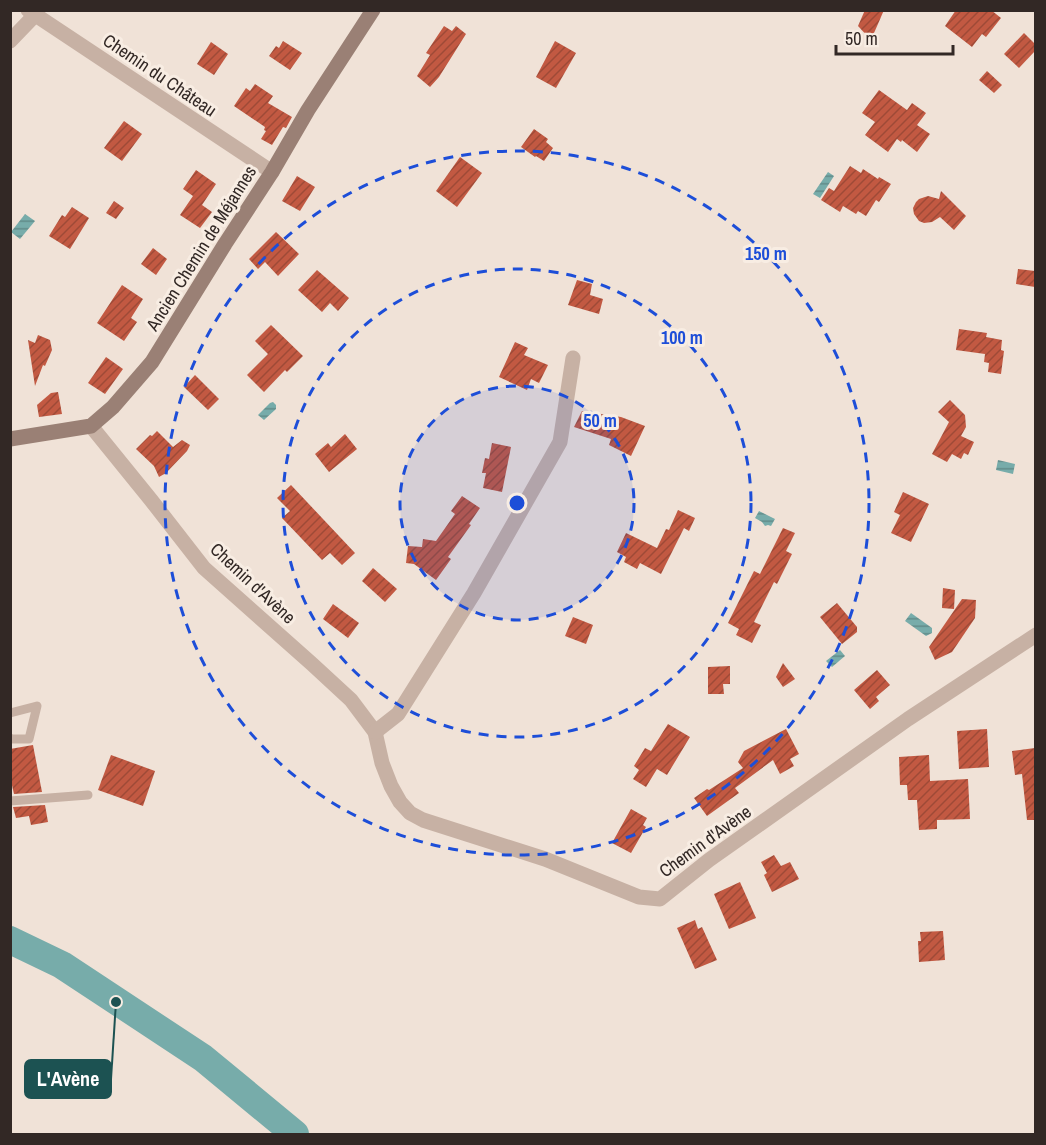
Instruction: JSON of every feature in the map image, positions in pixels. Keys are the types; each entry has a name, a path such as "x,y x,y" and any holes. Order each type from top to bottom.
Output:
{"street":[{"name":"Ancien Chemin de Méjannes","path":"91,426 113,407 152,362 272,172 308,110 373,10"},
{"name":"Chemin du Château","path":"33,12 272,172"},
{"path":"10,41 33,12"},
{"path":"375,732 398,714 474,593 560,441 573,358"},
{"path":"10,439 91,426"},
{"name":"Chemin d'Avène","path":"91,426 204,568 351,700 375,732 382,763 391,786 400,802 410,813 423,820 545,859 639,897 660,899 709,860 908,719 1035,635"}],"lane":[{"path":"10,712 37,706 29,739 10,738"},
{"path":"10,801 88,795"}],"water":[{"path":"828,172 834,176 820,198 813,194"},
{"path":"25,214 35,221 20,239 11,232"},
{"path":"273,402 276,409 264,420 258,415"},
{"path":"998,460 1015,464 1013,474 996,470"},
{"path":"759,511 775,519 771,526 765,526 755,518"},
{"path":"911,613 932,628 932,633 926,636 905,621"},
{"path":"840,650 845,656 832,667 826,661"}],"building":[{"path":"865,10 884,10 871,40 858,26"},
{"path":"956,10 991,10 1001,18 986,37 982,34 972,47 945,26"},
{"path":"444,26 452,31 456,26 466,34 439,77 430,87 417,76 430,55 426,53"},
{"path":"1024,33 1035,44 1035,51 1019,68 1004,54"},
{"path":"283,41 302,53 290,70 269,56 276,46 279,48"},
{"path":"555,41 576,53 556,88 536,77"},
{"path":"211,42 228,54 214,75 197,64"},
{"path":"987,71 1002,85 994,93 979,80"},
{"path":"255,84 273,96 268,103 292,117 272,145 261,139 266,131 265,127 234,106 246,88 250,91"},
{"path":"879,90 907,110 912,103 926,113 917,125 930,134 917,152 902,140 901,142 897,139 888,152 865,135 875,122 862,113"},
{"path":"124,121 142,134 122,161 104,148"},
{"path":"534,129 548,139 546,142 553,148 544,161 521,147"},
{"path":"460,157 482,173 457,207 436,191"},
{"path":"850,166 861,173 863,169 891,184 879,202 876,200 866,216 858,211 856,214 843,206 840,212 821,200 829,188 834,191"},
{"path":"196,170 216,184 202,205 212,212 200,228 180,215 193,196 183,189"},
{"path":"297,176 315,187 300,211 282,201"},
{"path":"941,191 966,216 954,230 940,217 932,222 924,223 919,221 914,214 913,208 919,199 928,196 939,199"},
{"path":"114,201 124,208 116,219 106,213"},
{"path":"72,207 89,218 70,249 49,236 62,215 65,217"},
{"path":"276,232 299,254 278,276 265,262 258,269 249,259"},
{"path":"153,248 167,259 156,275 141,264"},
{"path":"1018,269 1035,271 1035,287 1016,284"},
{"path":"317,270 349,298 338,311 330,303 322,312 298,290"},
{"path":"577,280 592,284 590,295 603,299 599,314 568,305"},
{"path":"122,285 143,299 131,318 137,322 124,341 97,323"},
{"path":"271,325 303,356 287,372 285,370 264,392 247,375 268,354 255,341"},
{"path":"959,329 987,333 986,337 1002,340 1001,350 1004,351 1001,374 988,372 989,363 984,362 985,354 956,350"},
{"path":"38,335 50,340 52,350 35,386 28,340 35,343"},
{"path":"515,342 528,348 524,355 548,365 539,383 531,379 527,390 499,377"},
{"path":"106,357 123,369 105,394 88,383"},
{"path":"195,375 219,399 208,410 184,387"},
{"path":"58,392 62,414 39,417 37,405 51,393"},
{"path":"950,400 965,415 966,427 961,436 974,442 968,455 964,453 961,459 952,454 947,462 932,454 949,422 938,412"},
{"path":"582,411 621,417 645,426 631,456 609,445 611,439 574,427"},
{"path":"157,431 173,447 182,440 190,445 166,473 159,477 154,466 136,449"},
{"path":"345,434 357,449 329,472 315,454 328,443 331,447"},
{"path":"492,443 511,447 502,492 483,488 486,473 482,473 485,458 489,459"},
{"path":"291,485 355,553 342,565 330,553 322,560 282,518 290,511 277,498"},
{"path":"903,492 929,504 911,542 891,533 900,515 894,512"},
{"path":"462,496 480,508 448,557 451,559 436,580 414,564 406,563 408,546 422,547 423,539 436,541 455,514 451,511"},
{"path":"678,510 695,518 689,531 684,528 661,574 640,563 637,569 624,562 626,557 617,552 626,533 657,548"},
{"path":"783,528 795,533 786,551 792,554 777,584 774,582 754,622 761,625 752,643 736,635 739,629 728,623 754,571 760,574"},
{"path":"373,568 397,589 385,602 362,581"},
{"path":"943,588 955,590 954,609 942,608"},
{"path":"962,599 976,600 975,618 952,652 935,660 929,647"},
{"path":"837,603 857,627 857,632 842,644 820,617"},
{"path":"333,604 359,623 348,638 323,619"},
{"path":"573,617 593,625 586,644 565,636"},
{"path":"783,663 795,679 783,687 776,677"},
{"path":"730,666 730,684 723,684 724,694 708,694 708,667"},
{"path":"877,670 890,685 876,697 879,701 870,709 854,690"},
{"path":"668,724 690,737 667,775 657,769 646,787 633,779 639,770 634,766 645,748 651,751"},
{"path":"786,729 799,754 790,759 794,766 780,774 773,760 735,788 739,793 707,816 694,798 743,768 738,762 744,751"},
{"path":"987,729 989,767 959,769 957,731"},
{"path":"33,745 42,792 14,794 10,777 10,749"},
{"path":"1035,748 1035,820 1027,820 1022,774 1015,775 1012,751"},
{"path":"111,755 155,771 143,806 98,790"},
{"path":"929,755 930,781 968,779 970,819 937,820 937,829 919,830 917,800 908,800 907,785 900,785 899,757"},
{"path":"45,805 48,822 31,825 29,816 16,818 13,807"},
{"path":"631,809 647,818 643,825 646,827 631,853 612,843"},
{"path":"774,855 781,866 790,862 799,879 772,892 764,875 767,873 761,862"},
{"path":"740,882 756,918 729,929 714,894"},
{"path":"695,920 698,929 702,927 717,960 695,969 677,928"},
{"path":"943,931 945,960 919,962 920,932"}],"waterway":[{"path":"10,940 62,965 203,1058 295,1134"}],"place":[{"name":"L'Avène","path":"116,1002"}]}
